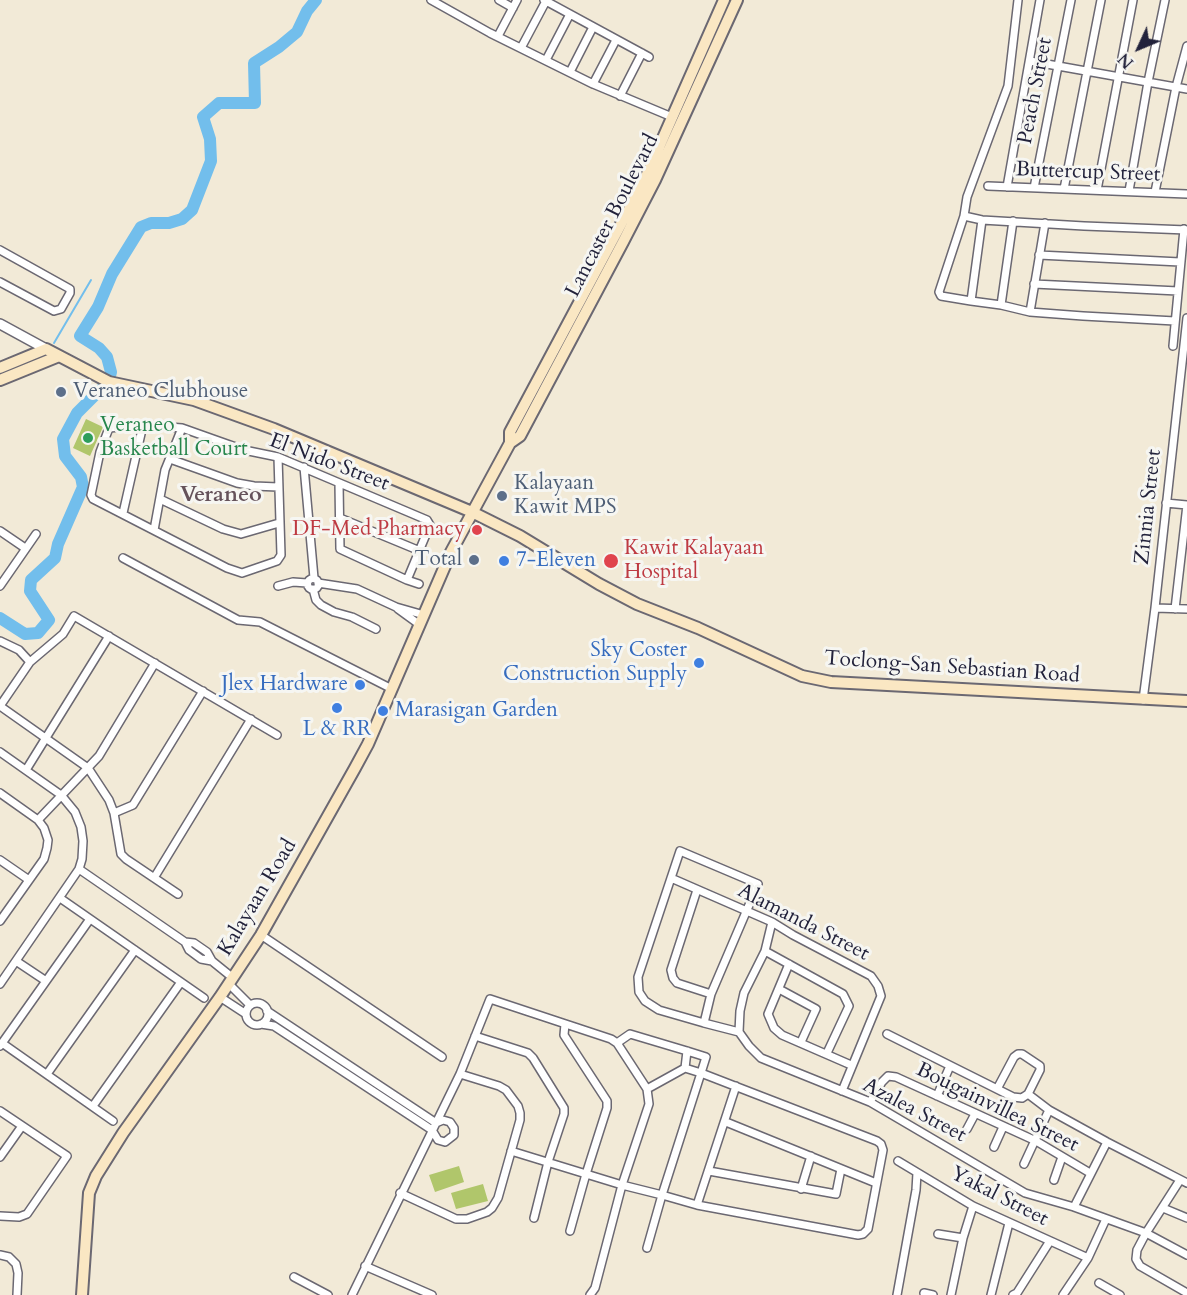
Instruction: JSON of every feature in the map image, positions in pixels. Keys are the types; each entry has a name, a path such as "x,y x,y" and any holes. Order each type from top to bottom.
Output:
{"main road":[{"name":"Lancaster Boulevard","path":"472,512 510,443 520,436 656,180 719,27 724,0"},
{"name":"Lancaster Boulevard","path":"510,443 510,432 644,181 672,117 719,27 737,0"},
{"name":"Toclong-San Sebastian Road","path":"46,349 109,382 194,400 263,425 472,512 520,536 599,584 637,604 699,628 802,676 831,682 1187,701"},
{"path":"0,368 46,349"},
{"path":"0,380 58,356"},
{"name":"Kalayaan Road","path":"82,1295 88,1193 96,1176 261,935 355,768 451,552 472,512"}],"street":[{"path":"499,0 513,8"},
{"path":"498,36 517,0"},
{"path":"521,48 545,0 645,55 620,96"},
{"path":"1018,0 1008,86 968,197 939,292 945,298 1001,305 1030,312 1175,321"},
{"path":"1007,187 1040,0"},
{"name":"Peach Street","path":"1034,188 1071,0"},
{"path":"1064,189 1101,0"},
{"path":"1097,190 1133,0"},
{"path":"1129,191 1165,0"},
{"path":"436,1 498,36 593,84 672,117"},
{"path":"546,60 570,14"},
{"path":"570,72 593,27"},
{"path":"593,84 616,40"},
{"path":"1155,192 1176,87 1187,48"},
{"path":"1030,61 1187,89"},
{"name":"Buttercup Street","path":"988,186 1187,194"},
{"path":"964,216 982,220 1185,230 1173,346"},
{"path":"971,301 982,220"},
{"path":"1001,305 1013,221"},
{"path":"1030,312 1045,223"},
{"path":"0,250 70,289 62,309 54,311 0,282"},
{"path":"1039,255 1180,262"},
{"path":"1034,284 1178,291"},
{"name":"Zinnia Street","path":"1143,700 1187,319"},
{"name":"Toclong-San Sebastian Road","path":"0,324 46,349"},
{"path":"143,425 123,513 227,568 242,573 277,561 281,555 278,457"},
{"name":"El Nido Street","path":"123,513 91,497 100,452 109,428 143,425 182,428 244,450 278,457 429,522 420,551"},
{"path":"154,530 165,470 182,428"},
{"path":"170,459 237,483 278,487"},
{"path":"304,467 316,600 334,612 352,617 375,629"},
{"path":"339,483 340,549 419,584"},
{"path":"159,499 223,529 241,534 279,523"},
{"path":"1166,503 1187,505 1175,609"},
{"path":"340,518 420,551 407,580"},
{"path":"0,531 25,548"},
{"path":"0,586 36,534"},
{"path":"123,558 238,620 260,622 392,689"},
{"path":"278,586 293,582 357,589 422,620"},
{"path":"1155,608 1187,609"},
{"path":"178,894 121,854 114,813 109,800 88,768 0,706 30,662 63,634 74,616 277,735"},
{"path":"26,770 109,636"},
{"path":"0,641 19,650 30,662"},
{"path":"38,820 99,756 155,663"},
{"path":"114,813 133,805 203,691"},
{"path":"154,878 251,719"},
{"path":"0,752 61,795 75,812 83,841 79,869 0,984"},
{"path":"0,793 38,820 44,828 47,848 44,859 0,921"},
{"path":"704,1023 711,994 758,884 680,851 638,977 639,992 645,1001 659,1010 704,1023 740,1032 740,1011 744,993 765,951 772,922"},
{"path":"0,860 29,880"},
{"path":"79,869 185,942 189,950 201,959 212,961 250,1005"},
{"name":"Alamanda Street","path":"671,878 772,922 792,935 871,976 881,996 842,1091"},
{"path":"698,890 671,970 677,983 711,994"},
{"path":"60,898 204,998"},
{"path":"90,919 1,1045 47,1074 113,1121"},
{"path":"261,935 442,1057"},
{"path":"47,1074 135,950"},
{"path":"765,951 843,994 849,1006 826,1053"},
{"path":"16,961 46,981"},
{"path":"789,964 768,1014 774,1028 782,1035 851,1065"},
{"path":"93,1107 181,982"},
{"path":"779,989 816,1010 801,1042"},
{"path":"220,997 246,1014 251,1023 274,1026 432,1130 435,1138 442,1142 454,1135 454,1128 450,1122 443,1120 436,1123"},
{"path":"352,1295 460,1074 490,999 611,1039 617,1043 647,1089 649,1104 622,1185 596,1288 590,1295"},
{"path":"250,1005 260,1003 277,1019 436,1123"},
{"path":"246,1014 250,1005"},
{"path":"261,1024 266,1020 267,1011"},
{"path":"565,1024 564,1035 607,1101 607,1108 570,1231"},
{"name":"Azalea Street","path":"740,1032 761,1058 870,1102 1025,1193 1074,1207 1146,1233 1187,1255"},
{"path":"617,1043 630,1034 706,1057 647,1248"},
{"path":"888,1034 1012,1097 1022,1098 1028,1094 1040,1066 1022,1054 1018,1054 1014,1057 997,1089"},
{"path":"475,1036 528,1053 561,1101 564,1114 548,1162 534,1218"},
{"path":"686,1068 687,1051"},
{"path":"937,1096 950,1066"},
{"path":"511,1151 697,1205 858,1235 868,1230 883,1150 876,1141 686,1068 647,1089"},
{"path":"400,1193 456,1219 467,1219 487,1212 498,1198 520,1120 518,1106 506,1090 499,1086 460,1074"},
{"name":"Bougainvillea Street","path":"870,1102 888,1076 896,1077 1036,1141 1090,1173"},
{"path":"697,1205 736,1086"},
{"path":"1028,1094 1049,1110 1184,1181 1146,1233 1137,1250 1136,1259 1140,1266 1187,1293"},
{"path":"1024,1164 1049,1110"},
{"path":"0,1111 67,1156 27,1214 19,1217 0,1216"},
{"path":"967,1129 975,1114"},
{"path":"726,1122 876,1183"},
{"path":"0,1157 22,1126"},
{"path":"994,1147 1003,1127"},
{"path":"1074,1207 1107,1142"},
{"path":"801,1189 811,1156"},
{"path":"1054,1180 1062,1157"},
{"name":"Yakal Street","path":"898,1161 973,1206 1088,1258"},
{"path":"709,1172 836,1194 841,1169"},
{"path":"897,1295 917,1173"},
{"path":"951,1295 963,1238 973,1206"},
{"path":"1163,1208 1187,1218"},
{"path":"1063,1295 1088,1258 1106,1219"},
{"path":"991,1295 1009,1223"},
{"path":"938,1234 963,1238"},
{"path":"1013,1295 1017,1293 1050,1241"},
{"path":"0,1255 9,1257 16,1264 17,1295"},
{"path":"365,1266 432,1295"},
{"path":"294,1277 315,1292 328,1295"},
{"path":"1099,1283 1119,1295"},
{"path":"924,1293 933,1295"}],"green space":[{"name":"Veraneo Basketball Court","path":"86,419 103,427 90,456 73,448"},
{"path":"459,1166 464,1182 435,1192 429,1175"},
{"path":"483,1184 488,1201 456,1209 451,1193"}],"waterway":[{"path":"109,380 111,372 107,357 99,348 80,336 98,307 112,274 141,227 151,223 169,223 182,219 192,210 211,161 210,139 203,117 219,103 255,103 254,63 297,32 307,11 316,0"},
{"path":"54,343 91,280"},
{"path":"0,618 25,634 38,633 49,620 30,591 31,580 55,558 58,544 83,487 81,477 65,456 63,439 77,413 100,390"}],"place":[{"name":"Veraneo Clubhouse","path":"61,392"},
{"name":"Veraneo Basketball Court","path":"88,438"},
{"name":"Kalayaan Kawit MPS","path":"502,496"},
{"name":"DF-Med Pharmacy","path":"477,530"},
{"name":"Total","path":"474,560"},
{"name":"7-Eleven","path":"504,561"},
{"name":"Kawit Kalayaan Hospital","path":"611,561"},
{"name":"Sky Coster Construction Supply","path":"699,663"},
{"name":"Jlex Hardware","path":"360,685"},
{"name":"L & RR","path":"337,708"},
{"name":"Marasigan Garden","path":"383,711"}],"district":[{"name":"Veraneo","path":"221,496"}]}
